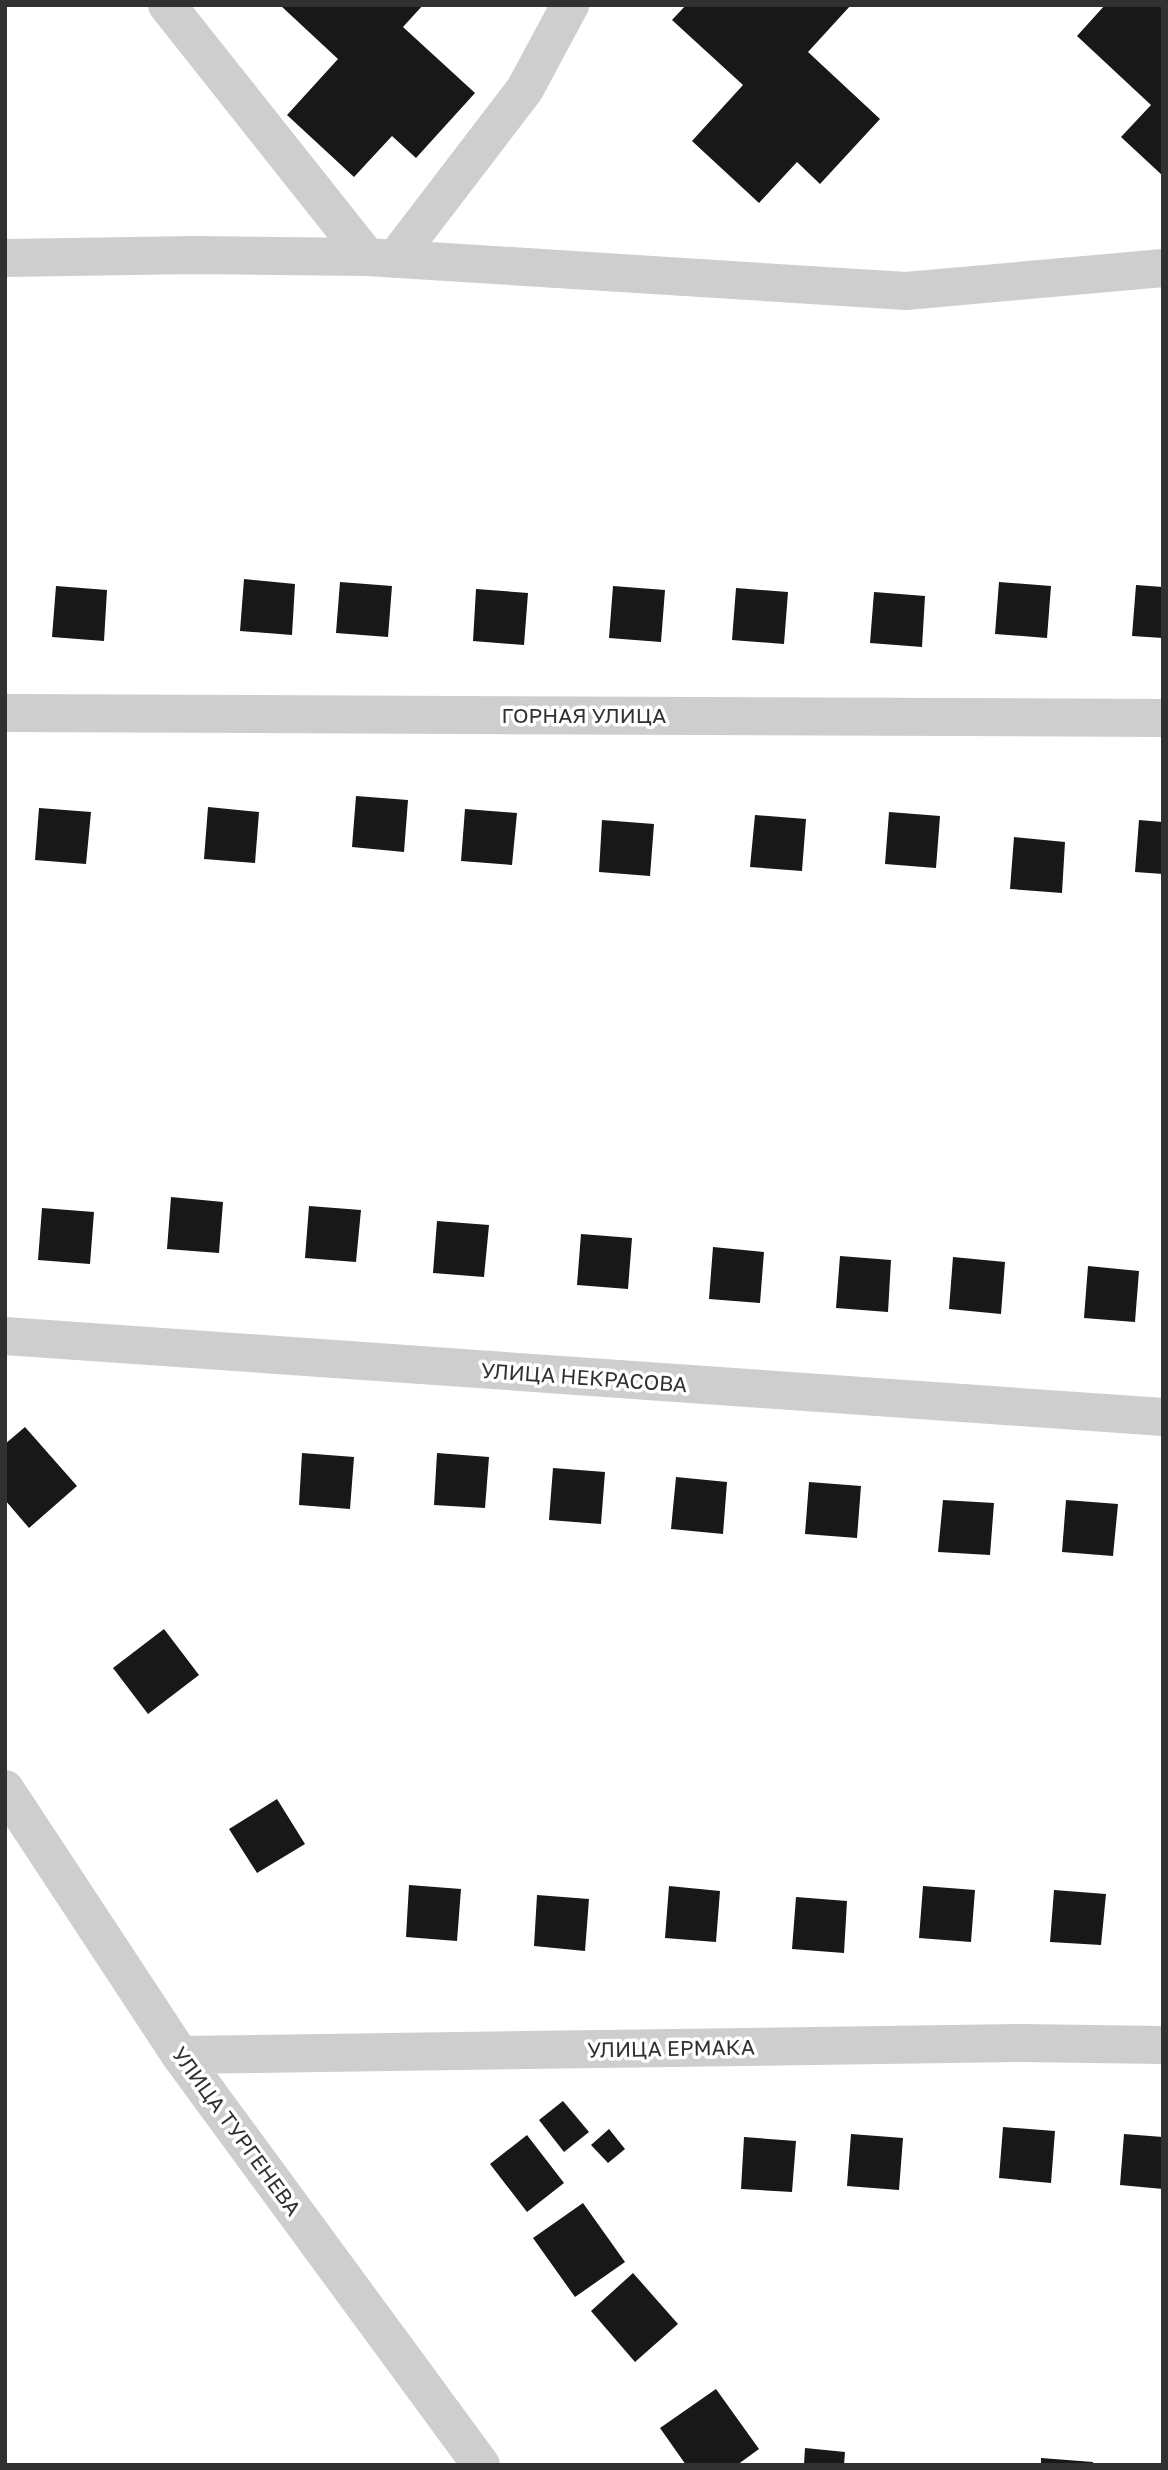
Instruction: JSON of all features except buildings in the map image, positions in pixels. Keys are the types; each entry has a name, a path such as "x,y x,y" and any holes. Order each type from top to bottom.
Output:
{"street":[{"path":"167,5 381,258"},
{"path":"381,258 525,89 570,5"},
{"path":"5,258 195,255 381,258 906,291 1163,268"},
{"name":"ГОРНАЯ УЛИЦА","path":"5,713 1163,718"},
{"name":"УЛИЦА НЕКРАСОВА","path":"5,1336 1163,1417"},
{"name":"УЛИЦА ТУРГЕНЕВА","path":"5,1789 180,2055 481,2465"},
{"name":"УЛИЦА ЕРМАКА","path":"180,2055 1021,2043 1163,2045"}]}
